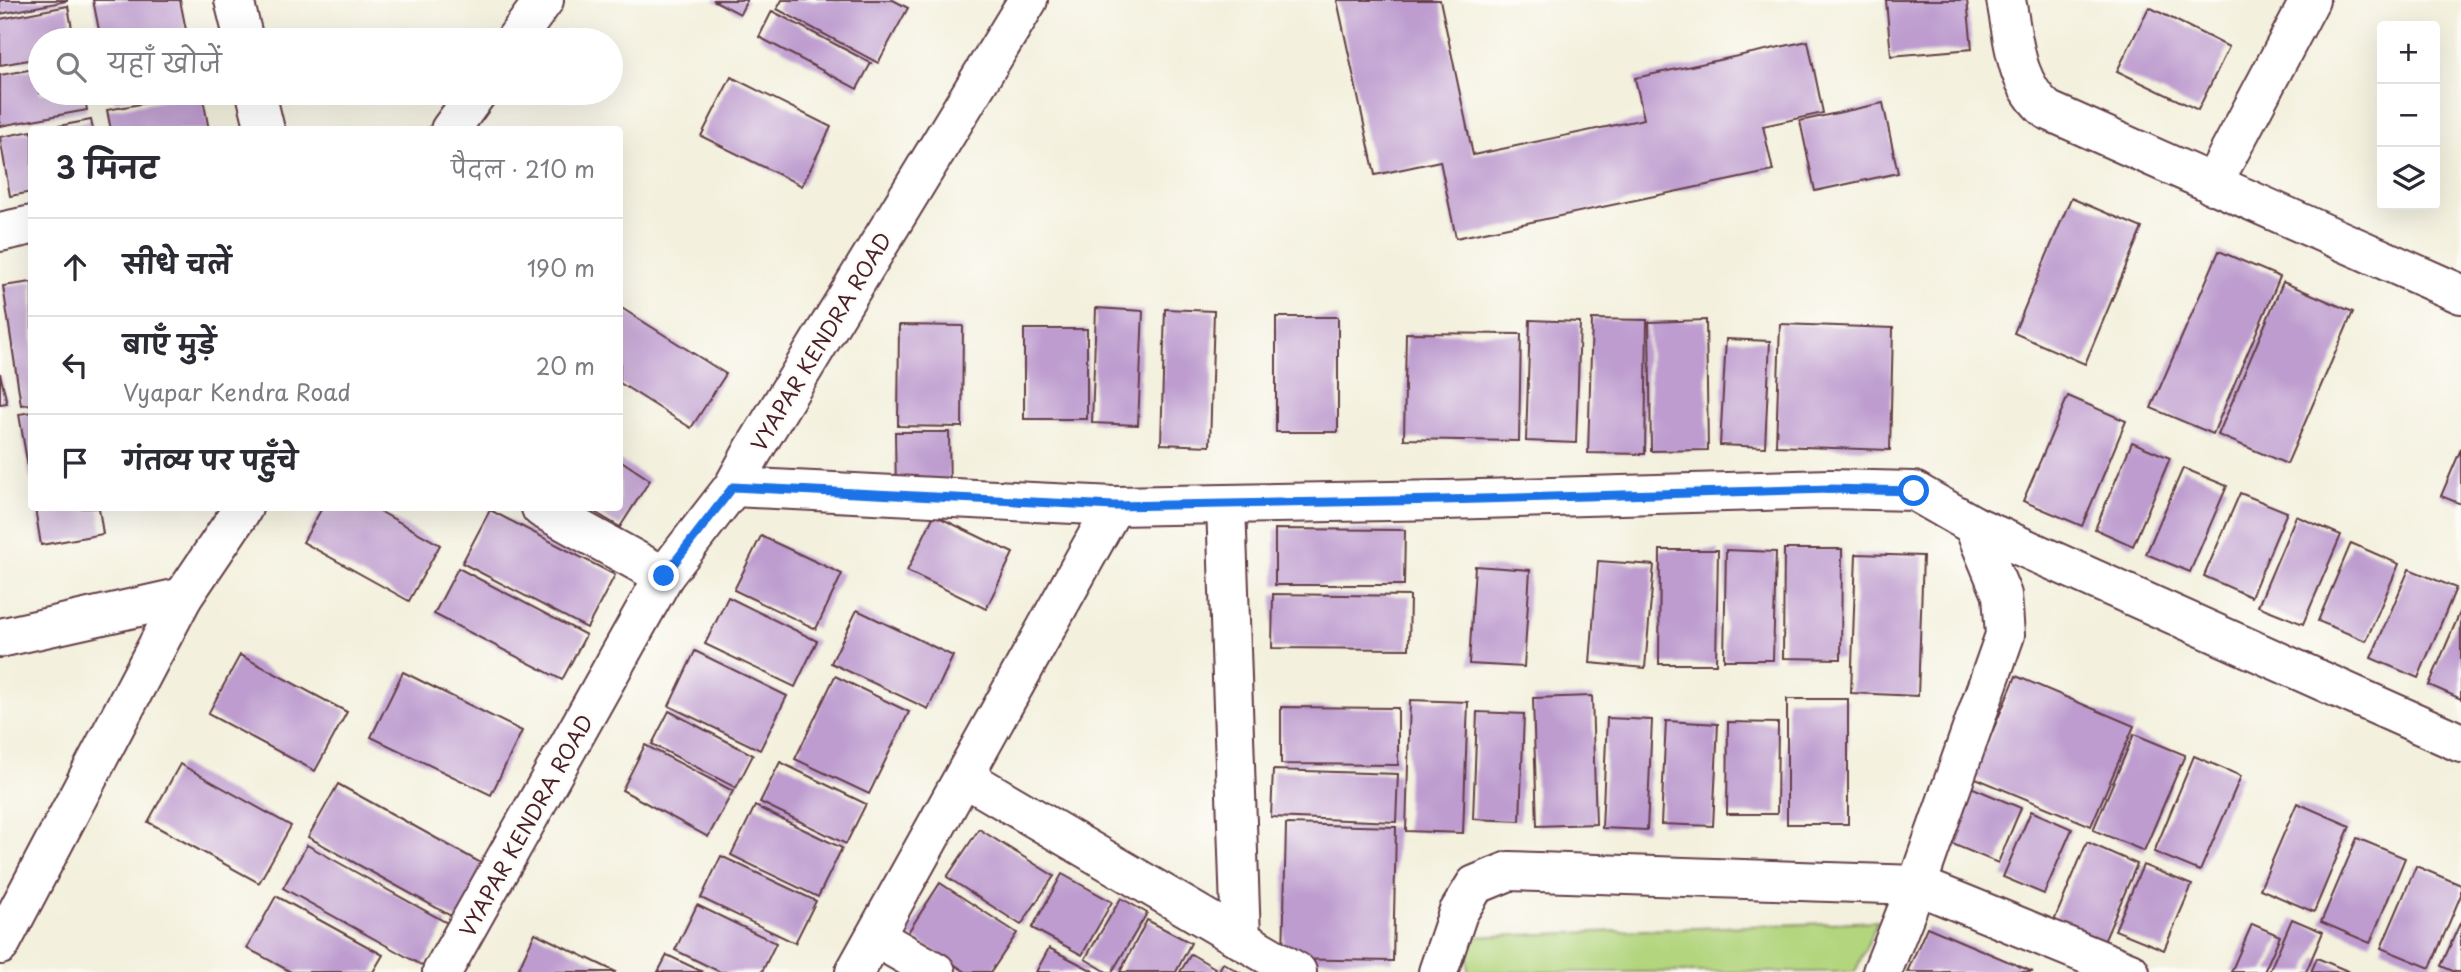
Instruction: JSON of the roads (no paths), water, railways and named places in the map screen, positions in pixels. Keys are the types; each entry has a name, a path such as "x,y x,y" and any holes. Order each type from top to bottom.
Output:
{"street":[{"path":"234,0 241,28"},
{"path":"524,28 544,0"},
{"name":"VYAPAR KENDRA ROAD","path":"442,972 664,576 733,487 752,451 1028,0"},
{"path":"2006,0 2019,69 2032,97 2047,110 2461,294"},
{"path":"2212,185 2310,0"},
{"path":"259,105 264,126"},
{"path":"453,126 468,105"},
{"path":"0,232 28,226"},
{"path":"733,487 1114,506 1830,489 1914,491 1973,525 2461,743"},
{"path":"1226,504 1241,939"},
{"path":"855,972 1114,506"},
{"path":"0,945 183,597 241,511"},
{"path":"546,511 664,576"},
{"path":"1882,972 1917,885 2005,635 2002,595 1973,525"},
{"path":"0,638 183,597"},
{"path":"964,777 1297,972"},
{"path":"1438,972 1458,913 1475,885 1509,871 1917,885 2130,972"},
{"path":"875,937 936,972"}]}
